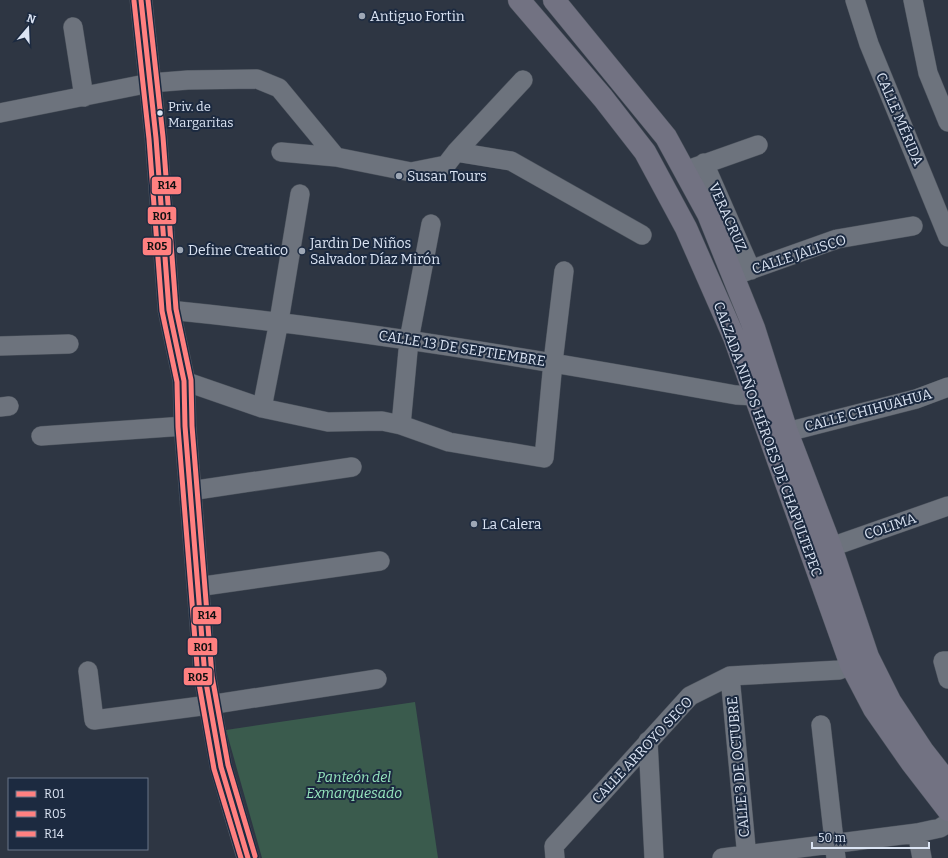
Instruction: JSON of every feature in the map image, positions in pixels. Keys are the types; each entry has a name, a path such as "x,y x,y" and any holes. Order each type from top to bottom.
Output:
{"main road":[{"path":"141,0 150,83 169,310 184,381 185,426 205,677 221,767 248,858"},
{"name":"CALZADA NIÑOS HÉROES DE CHAPULTEPEC","path":"519,0 603,98 645,152 686,228 734,337 851,665 874,709 948,810"},
{"name":"CALZADA NIÑOS HÉROES DE CHAPULTEPEC","path":"555,0 666,137 742,273 754,328 787,432 831,547 868,657 890,701 923,751 948,783"}],"street":[{"name":"CALLE MÉRIDA","path":"855,0 869,44 948,237"},
{"path":"913,0 928,73 948,122"},
{"path":"73,28 84,97"},
{"path":"0,113 150,83 188,80 256,79 279,88 336,157"},
{"path":"281,152 336,157 411,172 446,165 456,152 523,80"},
{"path":"685,172 704,163 758,144"},
{"path":"456,152 511,161 642,235"},
{"name":"VERACRUZ","path":"704,163 742,273"},
{"path":"262,408 279,321 300,194"},
{"path":"401,425 409,340 431,224"},
{"name":"CALLE JALISCO","path":"742,273 837,239 913,226"},
{"path":"184,381 262,408 328,422 382,421 401,425 449,442 544,458 553,362 564,271"},
{"name":"CALLE 13 DE SEPTIEMBRE","path":"169,310 279,321 409,340 553,362 736,395 754,396"},
{"path":"0,346 69,344"},
{"name":"CALLE CHIHUAHUA","path":"787,432 916,399 948,387"},
{"path":"41,436 185,426"},
{"path":"190,491 352,467"},
{"name":"COLIMA","path":"831,547 948,506"},
{"path":"197,587 380,561"},
{"name":"CALLE ARROYO SECO","path":"555,858 554,846 690,696 730,676 839,670 851,665"},
{"path":"88,671 94,720 209,705 377,679"},
{"name":"CALLE 3 DE OCTUBRE","path":"730,676 747,857"},
{"path":"821,724 835,851"},
{"path":"648,741 654,858"},
{"path":"722,858 835,851 940,828 948,823"},
{"path":"917,833 922,858"}],"green space":[{"name":"Panteón del Exmarquesado","path":"415,702 438,858 262,858 226,730"}],"transit line":[{"name":"R01","path":"141,0 156,138 169,310 184,381 185,426 205,677 221,767 248,858"},
{"name":"R14","path":"148,0 163,137 176,309 191,380 192,426 212,676 228,765 255,856"},
{"name":"R05","path":"134,1 149,139 162,311 177,382 178,427 198,678 214,769 241,858"}],"place":[{"name":"Antiguo Fortin","path":"362,16"},
{"name":"Priv. de Margaritas","path":"160,113"},
{"name":"Susan Tours","path":"399,176"},
{"name":"Define Creatico","path":"180,250"},
{"name":"Jardin De Niños Salvador Díaz Mirón","path":"302,251"},
{"name":"La Calera","path":"474,524"}]}
